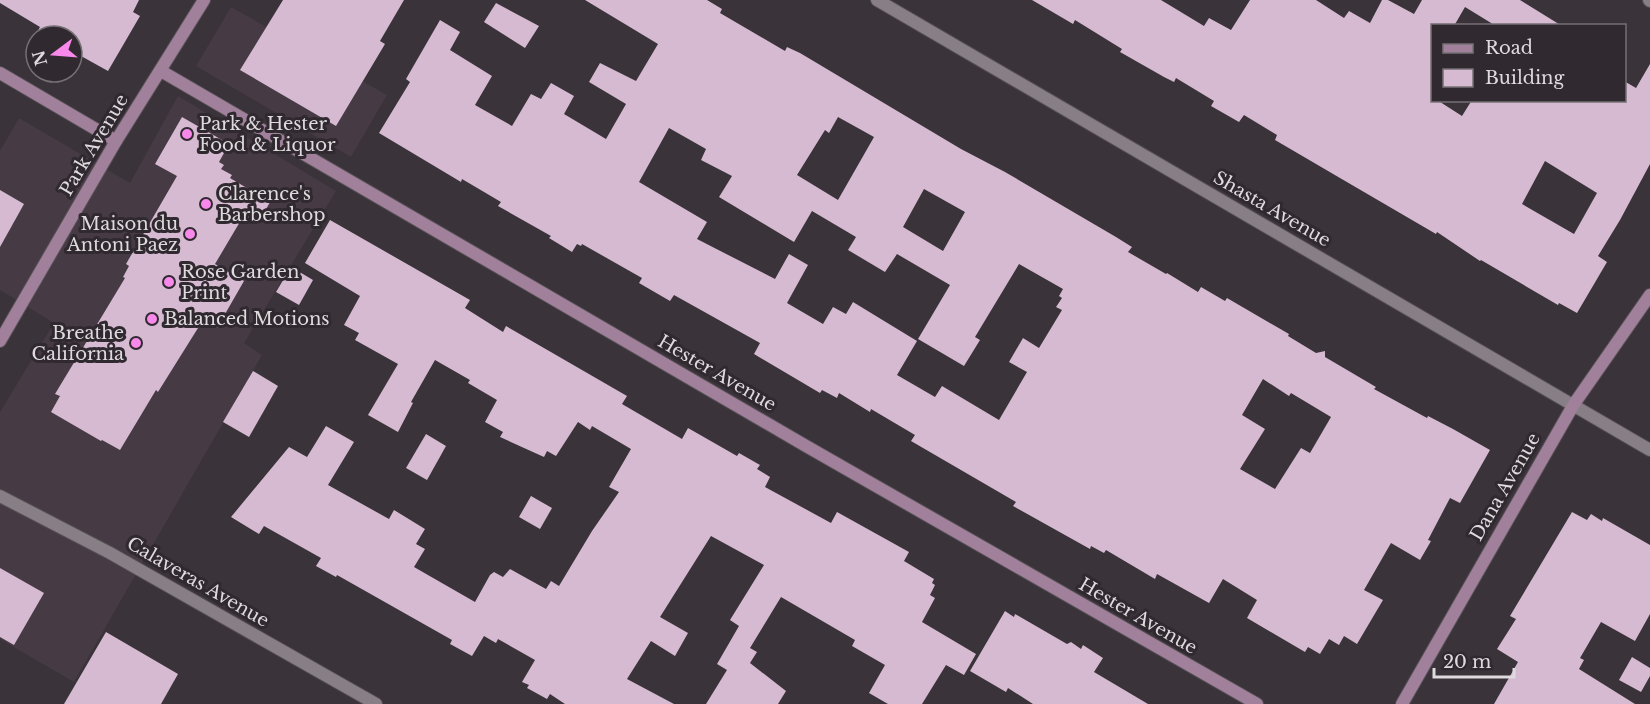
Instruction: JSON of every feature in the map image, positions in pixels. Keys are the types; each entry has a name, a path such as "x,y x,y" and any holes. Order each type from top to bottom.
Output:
{"street":[{"name":"Park Avenue","path":"0,341 116,141 204,0"},
{"name":"Shasta Avenue","path":"876,0 1650,450"},
{"name":"Hester Avenue","path":"161,71 806,446 1257,704"},
{"path":"0,73 116,141"},
{"name":"Dana Avenue","path":"1402,704 1574,405 1650,295"},
{"name":"Calaveras Avenue","path":"0,496 110,553 376,704"}],"shaded area":[{"path":"231,7 387,95 351,157 196,66"},
{"path":"178,96 336,191 244,343 262,355 74,682 0,639 0,412 54,323 0,290 0,151 19,118 130,183"}],"building":[{"path":"0,0 139,0 133,12 140,16 108,71 84,58 84,24 35,24 0,3"},
{"path":"283,0 404,0 380,41 385,44 336,126 240,70"},
{"path":"585,0 707,0 722,9 720,13 785,51 787,47 800,53 961,149 1116,237 1132,247 1128,252 1166,274 1198,292 1201,287 1225,301 1227,298 1289,334 1288,336 1316,353 1325,351 1325,357 1376,387 1374,389 1490,450 1460,503 1450,498 1420,560 1391,543 1364,590 1383,600 1357,644 1344,636 1339,645 1329,639 1320,654 1308,647 1305,652 1247,618 1257,600 1223,579 1209,603 1157,574 1155,579 1106,550 1104,553 1091,546 1090,549 1013,506 1016,502 911,441 915,435 871,409 870,412 839,393 837,398 822,390 820,393 754,354 760,343 674,295 670,301 639,283 642,278 582,244 581,246 577,244 572,252 549,238 551,236 498,206 501,202 462,179 461,182 379,133 410,82 406,79 440,20 460,32 450,50 492,76 475,105 512,126 531,94 541,99 551,83 574,96 564,114 606,139 626,104 589,82 600,63 636,81 658,44","holes":["838,117 874,137 838,200 797,175 825,130 829,133","669,128 706,149 701,160 732,176 719,197 794,242 812,211 856,237 848,250 885,272 897,254 950,285 918,339 964,366 980,340 975,337 1019,264 1063,289 1059,296 1062,298 1056,307 1062,310 1039,348 1023,338 1009,362 1027,372 999,420 942,386 935,397 897,375 917,341 853,302 846,314 833,307 823,324 787,303 808,265 789,254 775,279 697,239 707,222 639,182","924,189 965,212 943,251 903,227","1263,379 1289,396 1291,393 1331,417 1310,453 1301,448 1275,489 1240,469 1265,429 1242,415"]},
{"path":"1032,0 1161,0 1204,26 1209,18 1231,30 1250,0 1316,0 1344,18 1349,11 1370,23 1382,0 1388,0 1414,14 1422,0 1520,0 1559,24 1493,24 1465,7 1455,24 1431,24 1431,102 1440,102 1462,116 1471,102 1626,102 1626,82 1636,88 1650,64 1650,164 1598,256 1607,262 1577,313 1559,303 1558,305 1480,261 1437,232 1436,234 1275,140 1277,135 1244,115 1239,122 1211,106 1214,101 1176,78 1174,82 1120,52 1122,49 1075,20 1073,24","holes":["1545,161 1597,193 1574,234 1522,204"]},
{"path":"496,3 539,26 525,48 484,22"},
{"path":"182,117 229,144 219,162 224,165 221,169 232,175 230,178 270,202 258,224 244,215 215,264 244,281 217,328 203,320 158,392 156,390 120,450 51,412 60,396 55,394 125,278 123,277 129,266 126,264 177,176 155,164"},
{"path":"0,190 24,204 0,247"},
{"path":"330,220 470,300 465,308 503,332 506,326 627,396 622,404 682,439 688,428 737,456 739,453 760,465 757,469 770,477 765,487 831,523 837,512 909,552 904,561 934,579 932,583 935,585 930,595 935,598 922,622 976,654 964,675 946,665 922,704 888,704 869,693 885,665 852,646 855,640 781,597 750,648 757,652 750,663 786,691 778,704 706,704 727,670 717,664 739,626 730,620 764,565 711,536 660,617 688,633 675,656 651,641 627,679 674,704 565,704 550,694 547,699 527,688 529,685 522,682 535,660 498,639 496,643 484,636 472,656 450,644 452,640 337,575 336,577 316,566 321,558 264,526 259,534 231,517 289,447 307,457 326,426 354,442 328,485 389,519 394,510 425,529 416,544 425,549 414,567 475,602 494,572 503,577 510,569 546,589 551,581 559,586 619,492 609,487 631,449 592,426 590,430 578,422 556,456 547,451 544,457 500,437 503,432 485,422 497,400 468,383 470,380 435,360 411,402 413,403 398,432 368,415 398,364 355,340 359,333 344,325 360,296 305,263"},
{"path":"291,267 313,280 299,305 276,292"},
{"path":"253,371 278,386 249,437 223,422"},
{"path":"426,434 446,446 427,480 406,468"},
{"path":"531,496 552,508 540,529 519,517"},
{"path":"1572,512 1587,520 1591,514 1602,521 1603,518 1650,545 1650,614 1635,641 1601,622 1580,658 1584,660 1579,669 1635,704 1494,704 1518,662 1497,649 1516,619 1510,616"},
{"path":"0,568 44,593 14,645 0,637"},
{"path":"1005,611 1014,617 1015,614 1067,644 1071,642 1081,649 1083,645 1103,658 1094,672 1148,704 1033,704 1008,688 1006,692 970,671"},
{"path":"106,632 178,674 161,704 64,704"},
{"path":"1632,657 1650,668 1650,676 1641,692 1619,680"}],"place":[{"name":"Park & Hester Food & Liquor","path":"187,134"},
{"name":"Clarence's Barbershop","path":"206,204"},
{"name":"Maison du Antoni Paez","path":"190,234"},
{"name":"Rose Garden Print","path":"169,282"},
{"name":"Balanced Motions","path":"152,319"},
{"name":"Breathe California","path":"136,343"}]}
